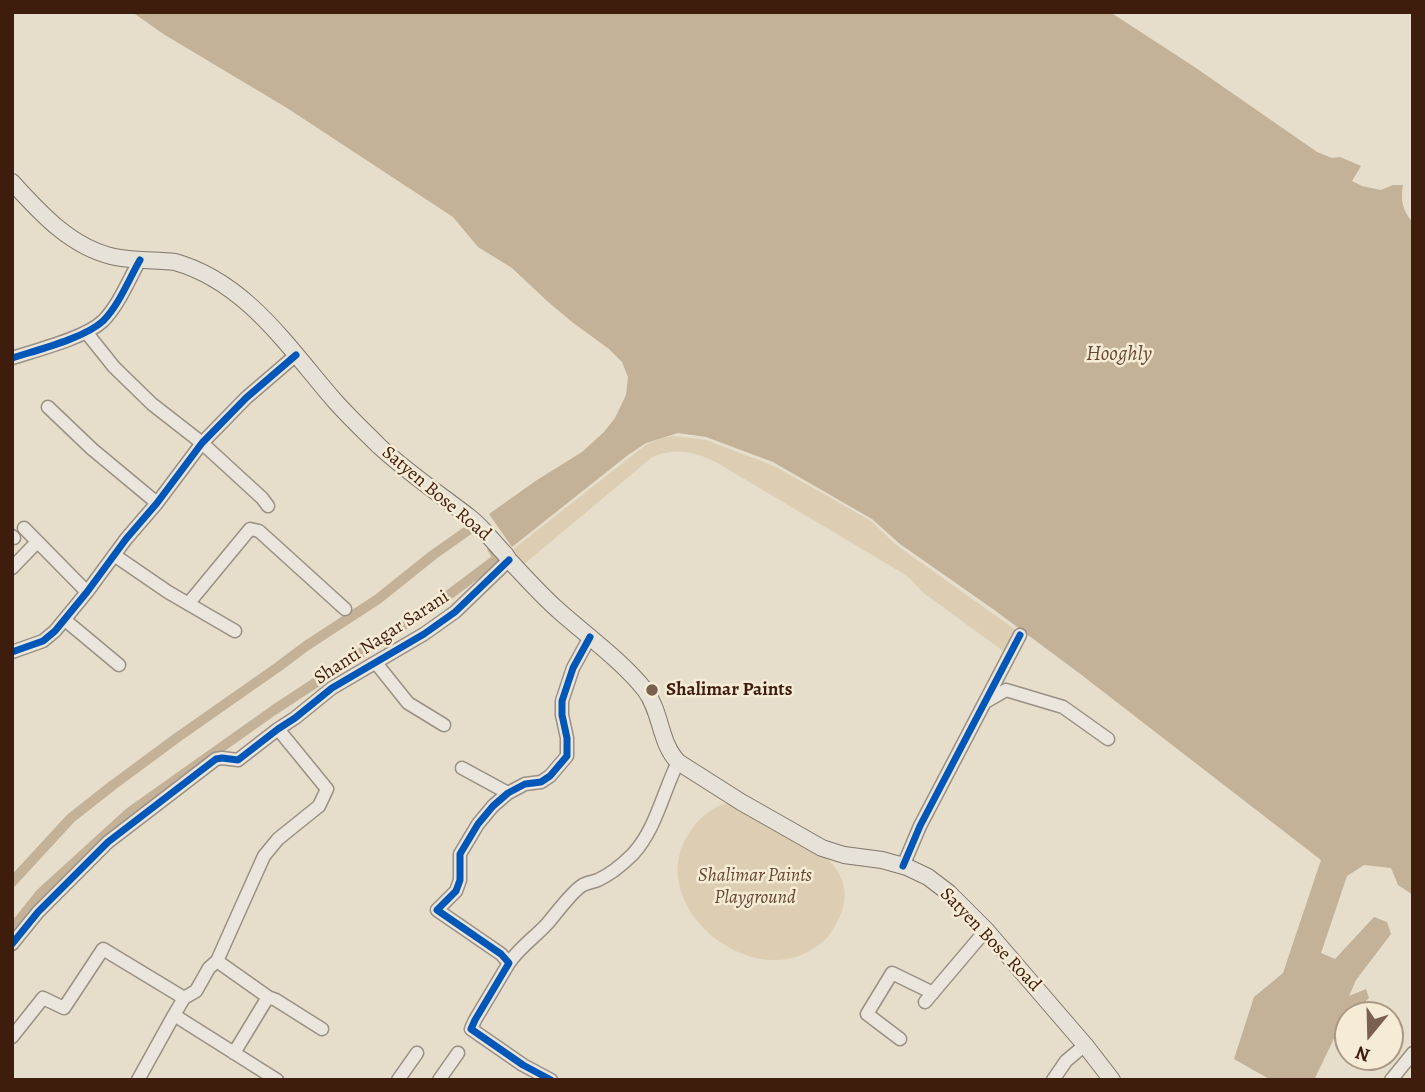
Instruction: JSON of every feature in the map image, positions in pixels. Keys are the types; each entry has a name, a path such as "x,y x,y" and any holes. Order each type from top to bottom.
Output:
{"main road":[{"name":"Satyen Bose Road","path":"12,182 50,221 81,244 117,257 175,262 208,275 251,305 277,331 356,425 390,457 469,517 556,608 625,670 648,695 655,708 666,746 678,762 814,844 844,855 903,866 928,877 949,893 986,930 1112,1080"}],"street":[{"path":"12,358 86,332 102,322 115,305 139,260"},
{"path":"86,332 114,367 152,404 202,443 268,506"},
{"path":"12,652 43,641 65,620 202,443 246,398 296,355"},
{"path":"48,407 92,449 157,503"},
{"path":"24,528 87,592"},
{"path":"188,604 250,529 259,531 345,609"},
{"path":"12,568 37,542"},
{"path":"114,555 188,604 235,631"},
{"name":"Shanti Nagar Sarani","path":"12,944 38,912 108,842 216,759 238,760 331,688 424,634 455,612 507,557"},
{"path":"65,620 119,665"},
{"path":"903,866 920,826 1020,635"},
{"path":"509,963 501,954 437,910 456,891 460,880 460,855 478,824 493,806 508,793 526,784 541,782 550,776 567,756 562,701 573,668 590,637"},
{"path":"376,663 408,703 444,725"},
{"path":"985,702 1006,690 1063,707 1108,739"},
{"path":"138,1080 184,998 196,990 209,968 217,961 264,856 278,839 319,806 327,789 278,729"},
{"path":"551,1080 513,1059 471,1029 516,953 582,885 609,874 638,847 646,836 678,762"},
{"path":"462,768 508,793"},
{"path":"900,1039 867,1014 892,973 929,998 986,930"},
{"path":"12,1037 43,998 64,1008 103,949 184,998"},
{"path":"217,961 268,997 322,1029"},
{"path":"234,1053 268,997"},
{"path":"174,1015 276,1080"},
{"path":"1053,1080 1066,1061 1085,1045"},
{"path":"398,1080 416,1053"},
{"path":"1391,1080 1413,1053"},
{"path":"439,1080 458,1054"}],"green space":[{"path":"673,436 706,440 774,466 871,521 895,544 1017,631 1006,653 925,594 904,574 716,462 691,453 667,452 651,458 523,565 511,551 647,444"},
{"name":"Shalimar Paints Playground","path":"737,803 814,848 827,858 843,882 845,896 841,913 832,931 815,948 785,959 753,957 731,949 711,935 694,917 683,896 678,874 680,851 701,819 721,805"}],"water":[{"name":"Hooghly","path":"132,12 1110,12 1317,152 1332,158 1340,157 1361,166 1352,181 1381,190 1393,185 1403,185 1403,206 1413,223 1413,895 1398,885 1391,868 1364,865 1347,876 1321,953 1335,959 1374,917 1387,922 1391,934 1356,980 1349,996 1366,989 1369,998 1366,1001 1334,1001 1334,1039 1314,1080 1271,1080 1234,1059 1254,997 1283,973 1321,860 1079,673 900,544 872,519 773,462 706,437 678,433 646,443 512,547 489,514 582,452 604,432 615,418 626,395 628,377 622,362 546,300 512,268 478,247 453,217 287,108 165,35"}],"waterway":[{"path":"12,882 71,818 113,785 306,646 378,599 433,555 477,524 478,526"},
{"path":"12,929 40,894 130,812 274,710 446,597 498,558 492,548"}],"cycle path":[{"path":"12,358 73,338 103,321 119,300 140,260"},
{"path":"12,652 43,641 55,631 202,443 246,398 296,355"},
{"path":"12,944 38,912 108,842 216,759 238,760 332,688 424,634 455,612 509,560"},
{"path":"903,866 920,826 1020,635"},
{"path":"551,1080 523,1065 471,1029 509,963 501,954 437,910 456,891 460,880 460,854 478,824 493,806 508,793 525,784 541,782 550,776 567,756 562,701 573,668 590,637"}],"place":[{"name":"Shalimar Paints","path":"652,690"}]}
